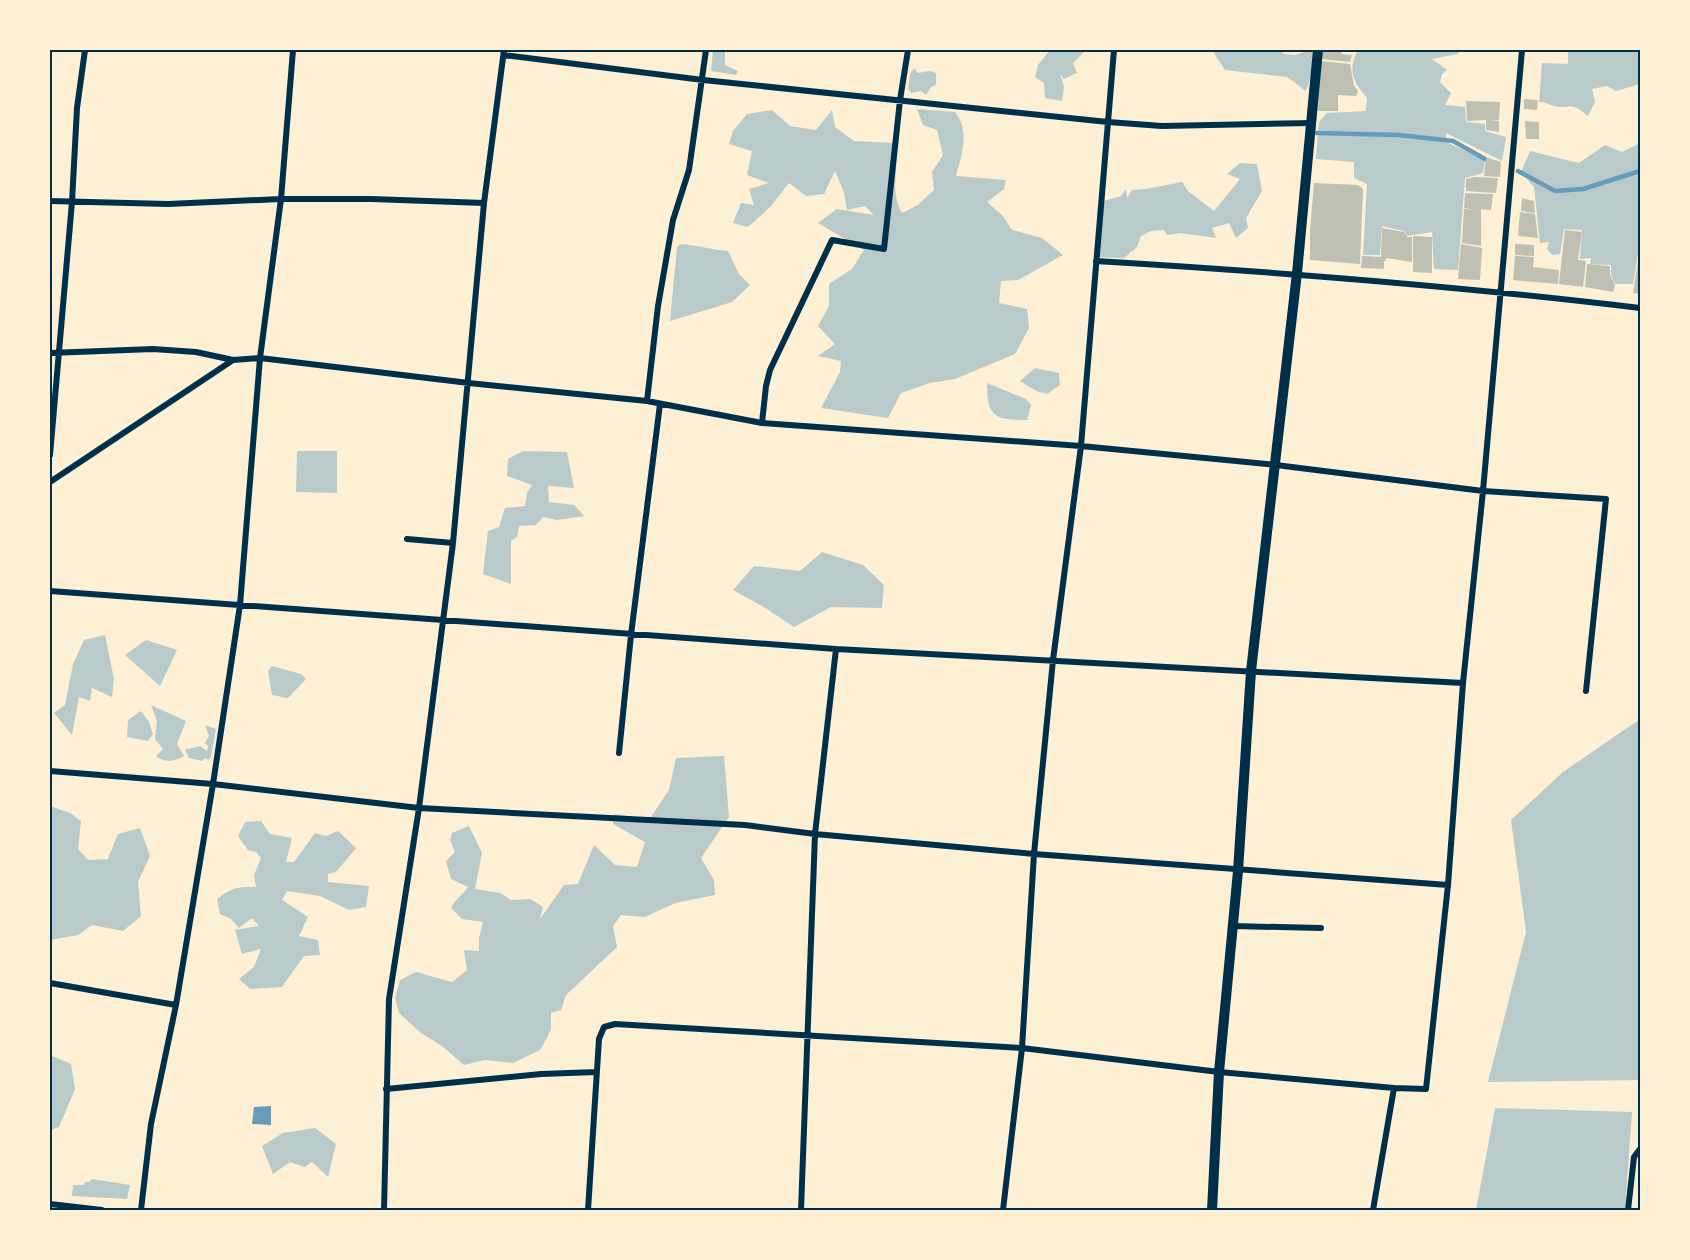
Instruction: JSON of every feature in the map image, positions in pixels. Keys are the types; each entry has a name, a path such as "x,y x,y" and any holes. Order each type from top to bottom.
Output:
{"street":[{"path":"50,455 72,201 77,108 85,50"},
{"path":"141,1210 151,1124 176,1005 240,605 260,358 280,199 293,50"},
{"path":"647,402 658,306 673,220 688,170 706,50"},
{"path":"762,423 770,370 832,240 884,249 900,100 908,50"},
{"path":"1003,1210 1022,1048 1034,854 1053,660 1081,446 1114,50"},
{"path":"1212,1210 1219,1072 1238,871 1251,671 1297,273 1318,50"},
{"path":"588,1210 599,1039 604,1027 615,1024 1022,1048 1219,1072 1426,1089 1448,885 1463,683 1483,491 1522,50"},
{"path":"384,1210 389,999 419,808 453,543 484,203 504,52 703,80 1108,122 1162,126 1310,124"},
{"path":"50,201 168,204 280,199 371,199 484,203"},
{"path":"1096,261 1297,273 1499,291 1641,308"},
{"path":"50,353 153,349 195,352 233,360 260,358 647,402 762,423 1081,446 1276,465 1483,491 1606,499 1586,691"},
{"path":"50,482 233,360"},
{"path":"619,753 631,635 660,404"},
{"path":"407,539 453,543"},
{"path":"50,591 443,622 836,649 1463,683"},
{"path":"801,1210 815,834 836,649"},
{"path":"50,771 213,784 419,808 745,825 815,834 1034,854 1448,885"},
{"path":"1233,926 1321,928"},
{"path":"50,983 176,1005"},
{"path":"386,1089 542,1074 597,1072"},
{"path":"1373,1210 1394,1088"},
{"path":"1628,1210 1634,1156 1641,1149"},
{"path":"50,1204 102,1210"}],"shaded area":[{"path":"713,50 725,50 725,65 738,71 736,75 711,71"},
{"path":"1050,50 1084,52 1073,63 1077,73 1064,79 1060,74 1064,87 1062,101 1045,98 1044,83 1035,77 1038,65"},
{"path":"1212,50 1283,50 1283,54 1295,55 1311,50 1316,61 1306,91 1287,77 1225,70"},
{"path":"1358,50 1459,50 1458,54 1432,59 1447,70 1442,74 1440,82 1451,93 1445,105 1465,107 1466,122 1485,124 1485,131 1506,137 1502,161 1446,133 1446,142 1485,160 1483,173 1465,178 1458,270 1434,269 1432,232 1407,236 1404,231 1382,226 1380,255 1363,255 1367,184 1354,178 1354,162 1316,159 1319,122 1327,113 1366,111 1367,98 1355,81 1352,69"},
{"path":"1568,50 1640,50 1640,84 1616,91 1607,86 1592,89 1595,102 1588,116 1574,107 1560,107 1539,102 1542,63 1568,64"},
{"path":"914,68 918,73 929,71 936,73 936,85 931,87 926,95 921,91 911,93 908,89 910,74"},
{"path":"917,109 955,112 960,119 963,135 956,176 1006,180 1004,189 987,202 1002,215 1012,230 1042,238 1063,255 1018,280 1001,281 999,303 1027,309 1029,328 1015,354 955,379 930,383 901,393 888,418 821,408 840,372 841,361 818,356 835,344 818,326 829,306 829,284 852,269 864,250 818,223 837,209 874,215 865,206 847,210 844,192 835,171 824,194 806,196 789,183 771,206 748,227 733,223 741,203 754,205 749,189 769,183 747,175 752,151 729,144 733,131 747,114 772,110 790,126 816,130 832,110 835,127 854,141 894,143 896,195 902,213 918,205 934,190 932,172 943,155 937,130 923,125"},
{"path":"1640,143 1640,249 1633,284 1615,284 1611,275 1611,265 1590,264 1591,258 1580,259 1582,230 1564,229 1560,254 1552,255 1547,249 1549,242 1540,243 1534,187 1521,172 1530,151 1579,163 1605,145 1622,152"},
{"path":"1240,163 1257,164 1262,191 1246,218 1248,228 1236,238 1229,223 1212,228 1216,238 1181,233 1167,235 1164,230 1151,231 1141,236 1137,247 1124,258 1098,257 1104,201 1121,196 1126,189 1127,198 1132,190 1182,182 1188,191 1214,211 1240,179 1227,174"},
{"path":"681,244 728,251 739,274 750,285 732,302 670,321 677,247"},
{"path":"1035,368 1059,373 1060,385 1047,394 1036,391 1020,381"},
{"path":"987,383 1026,399 1031,405 1027,420 1007,419 995,414 989,403"},
{"path":"297,451 337,451 337,493 296,492"},
{"path":"523,451 567,452 574,488 548,486 549,502 574,505 584,516 557,520 543,517 536,525 519,526 517,537 511,541 511,584 483,574 488,531 499,527 505,508 525,506 527,493 532,485 507,476 508,459"},
{"path":"822,552 863,565 884,585 882,608 831,607 794,627 733,590 754,566 800,571"},
{"path":"105,635 114,679 112,697 92,688 90,701 79,697 72,735 54,713 65,705 73,664 84,640"},
{"path":"146,640 177,650 160,686 125,655"},
{"path":"272,666 301,674 306,679 288,698 272,695 268,671"},
{"path":"151,705 186,721 177,744 184,756 170,761 156,756 163,749 155,739 157,721"},
{"path":"141,711 149,722 153,734 148,741 127,737 128,720"},
{"path":"1640,719 1640,1080 1488,1082 1526,932 1511,820 1563,772"},
{"path":"205,725 216,729 211,757 209,760 205,758 202,761 189,758 185,750 200,746 207,751 208,746 205,743 209,736"},
{"path":"724,756 729,817 701,858 714,880 715,895 675,903 645,917 621,915 613,926 617,947 566,995 561,1010 551,1013 551,1030 540,1050 513,1063 485,1060 464,1065 442,1046 421,1033 399,1013 395,998 400,980 416,972 452,982 467,970 464,950 479,951 483,922 462,919 451,908 468,887 451,879 446,861 455,852 450,840 452,833 469,826 482,853 475,889 500,893 511,900 530,899 543,907 540,919 564,885 578,884 594,845 615,865 637,867 645,842 613,824 614,814 649,820 669,790 676,758"},
{"path":"50,806 70,813 81,821 78,849 88,860 108,859 118,834 140,828 150,856 138,882 141,916 123,931 92,925 78,935 50,940"},
{"path":"261,821 270,834 292,838 286,862 294,862 315,833 326,836 338,831 356,848 336,872 328,874 328,882 369,886 366,907 349,910 320,896 287,891 282,900 308,917 299,936 318,940 320,955 304,956 282,987 250,989 239,979 254,967 261,949 242,954 235,930 259,926 252,918 239,928 231,919 220,914 217,899 235,888 256,887 254,875 261,858 256,852 248,850 238,836 245,822"},
{"path":"50,1055 71,1064 75,1089 59,1127 50,1130"},
{"path":"1495,1108 1632,1112 1625,1210 1476,1210"},
{"path":"315,1128 336,1144 328,1177 312,1162 305,1167 290,1162 273,1174 262,1146 283,1133"},
{"path":"92,1179 130,1185 127,1199 72,1196 73,1185 84,1185"}],"water":[{"path":"271,1106 271,1125 252,1124 254,1107"}],"building":[{"path":"1322,50 1341,50 1341,54 1352,55 1350,62 1322,59"},
{"path":"1321,61 1350,64 1354,86 1358,91 1356,96 1338,95 1338,111 1318,111"},
{"path":"1524,99 1538,100 1537,110 1524,109"},
{"path":"1466,101 1500,102 1499,120 1490,120 1499,121 1499,132 1486,130 1486,120 1467,121"},
{"path":"1525,121 1539,122 1539,139 1526,139"},
{"path":"1486,157 1501,162 1500,177 1484,176"},
{"path":"1498,178 1496,193 1466,191 1466,179"},
{"path":"1314,183 1358,185 1363,189 1360,264 1310,260"},
{"path":"1465,193 1493,194 1491,210 1481,209 1481,246 1462,243 1464,209 1475,210 1464,208"},
{"path":"1522,198 1534,201 1535,213 1521,211"},
{"path":"1520,212 1535,214 1538,238 1518,236"},
{"path":"1382,228 1404,232 1407,237 1412,237 1412,262 1387,258 1384,262 1384,269 1361,268 1362,256 1381,257"},
{"path":"1565,230 1582,232 1578,260 1586,261 1583,287 1559,284"},
{"path":"1413,236 1432,237 1432,273 1413,272"},
{"path":"1461,244 1482,248 1480,280 1458,279"},
{"path":"1515,244 1534,245 1534,256 1515,255"},
{"path":"1640,255 1640,294 1633,293"},
{"path":"1515,256 1534,257 1533,267 1559,270 1558,284 1513,280"},
{"path":"1587,264 1610,266 1610,275 1615,285 1613,292 1585,287"}],"waterway":[{"path":"1316,133 1399,135 1453,141 1485,159"},
{"path":"1518,171 1555,191 1583,189 1640,171"}]}
